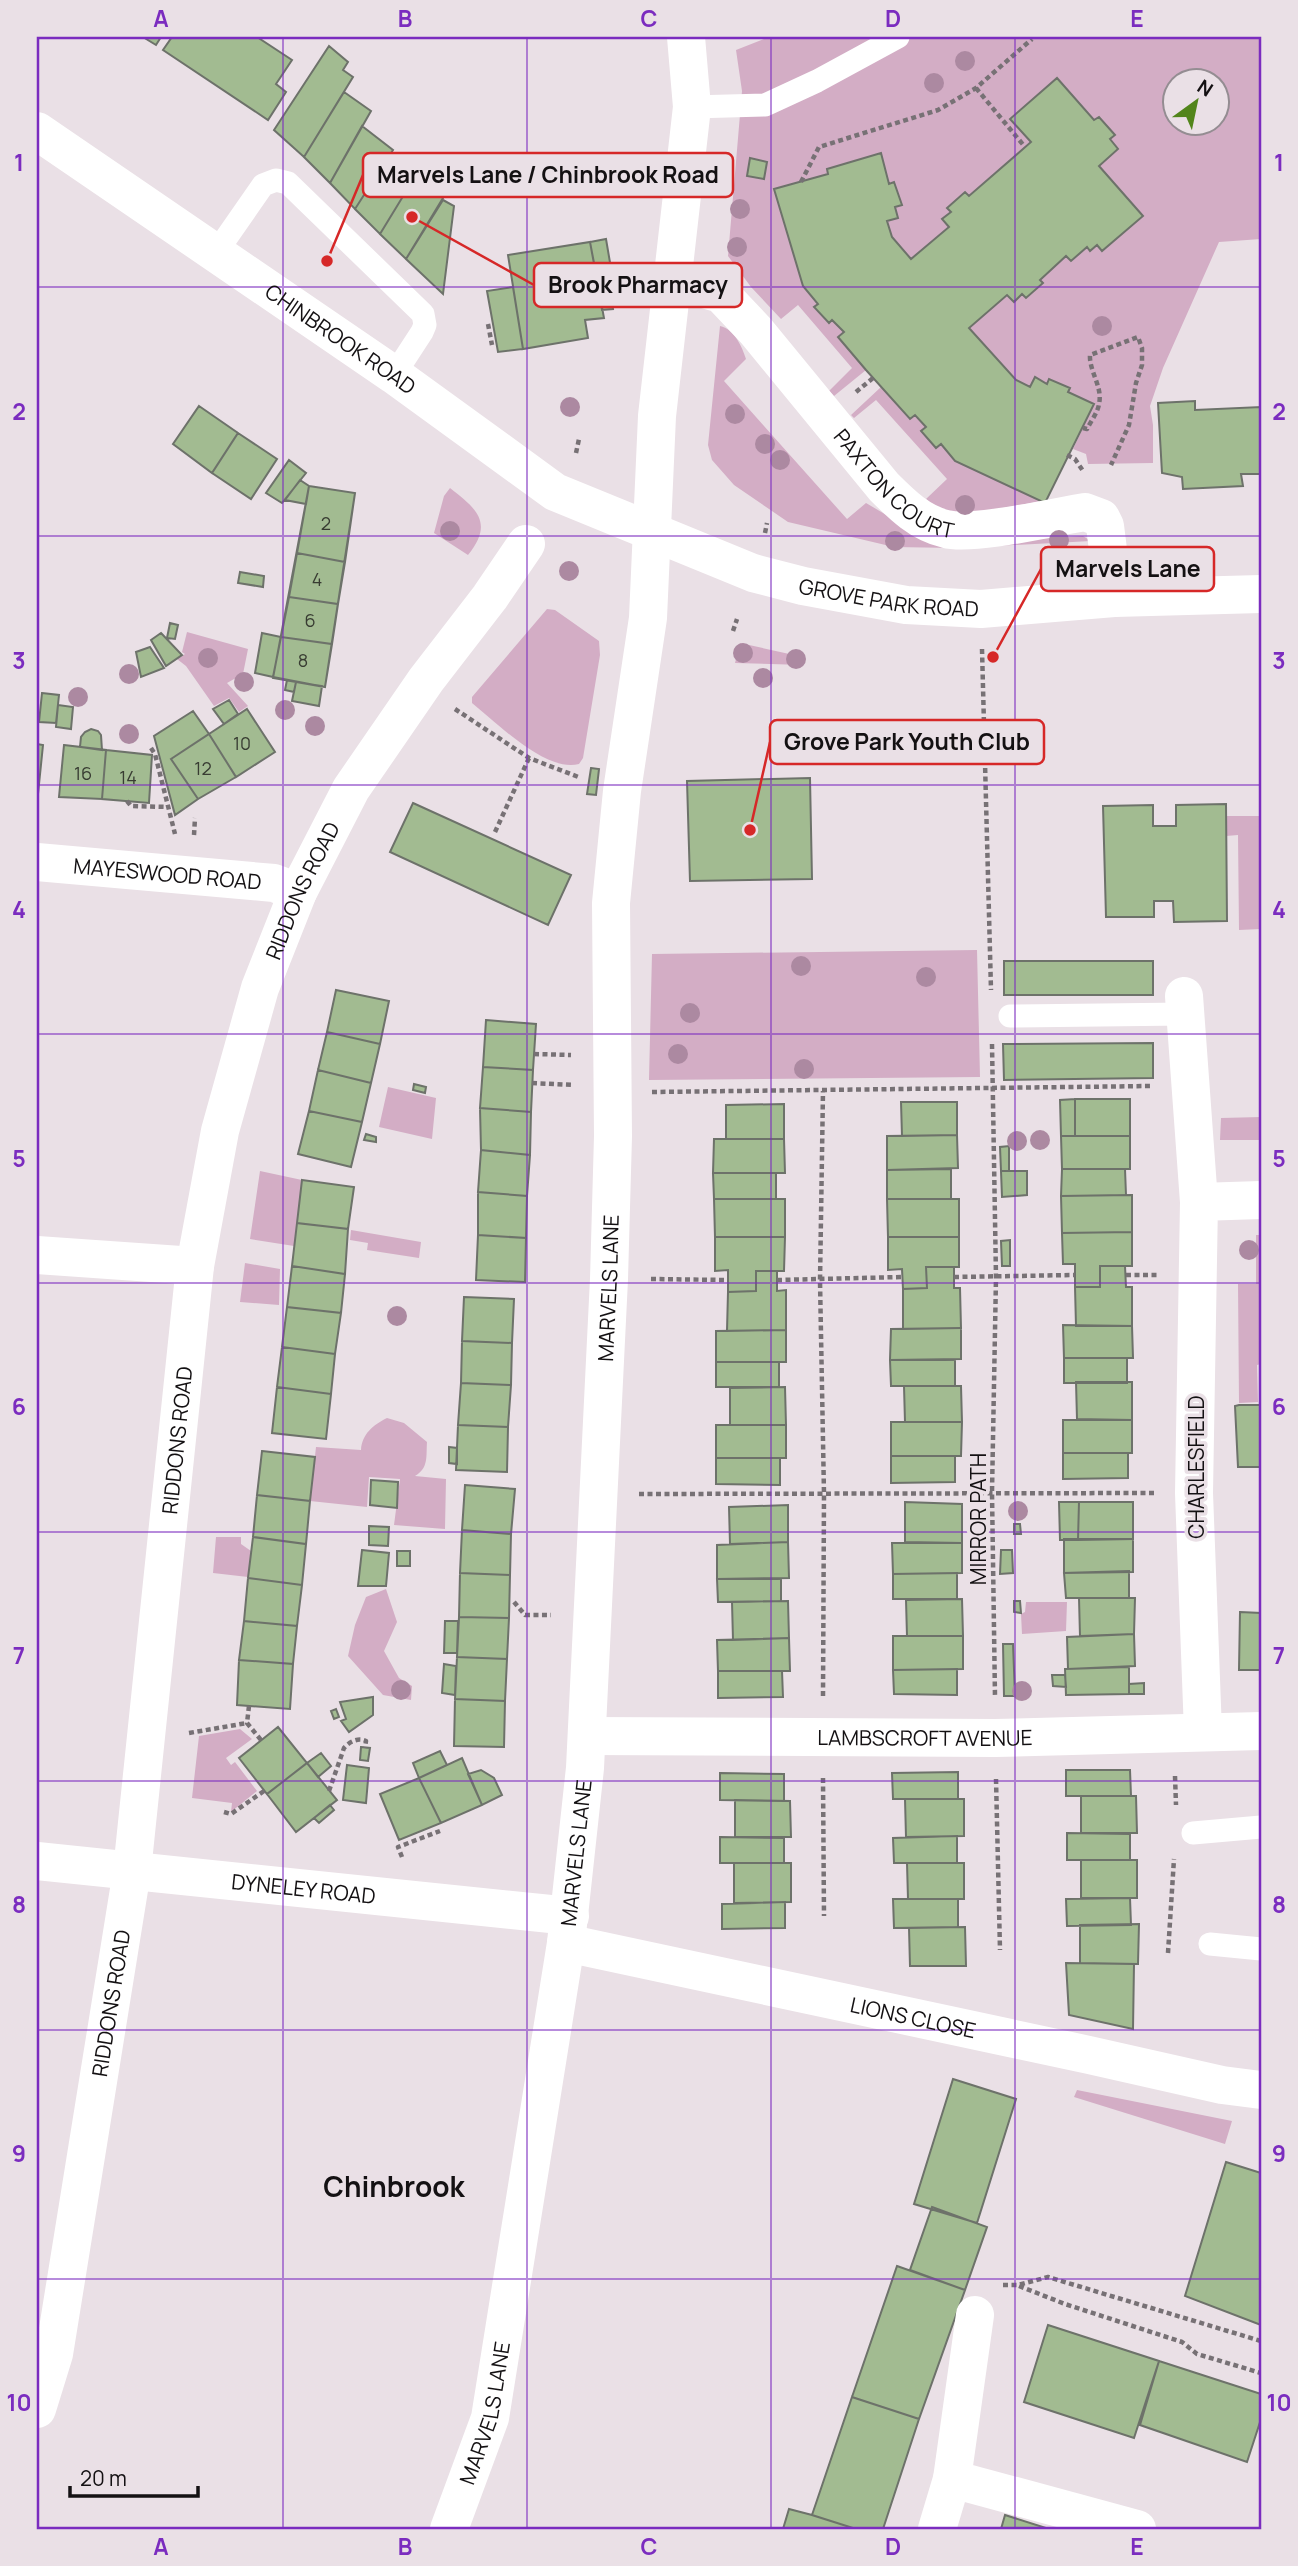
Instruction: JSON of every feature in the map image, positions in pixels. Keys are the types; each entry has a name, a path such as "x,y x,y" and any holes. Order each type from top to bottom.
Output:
{"street":[{"name":"MARVELS LANE","path":"449,2529 490,2418 568,1930 587,1736 609,1279 613,1093 611,904 622,791 648,618 657,416 692,107 686,37"},
{"name":"CHINBROOK ROAD","path":"37,131 394,375 555,492 651,533"},
{"name":"PAXTON COURT","path":"672,280 721,294 756,331 884,487 903,506 925,521 947,530 969,531 1085,512 1101,518 1105,526 1114,598"},
{"name":"GROVE PARK ROAD","path":"651,533 752,573 803,586 906,605 981,609 1114,598 1261,594"},
{"name":"RIDDONS ROAD","path":"37,2409 54,2354 132,1871 195,1266 223,1118 260,988 298,892 351,789 526,544"},
{"name":"MAYESWOOD ROAD","path":"37,862 274,883 298,892"},
{"name":"CHARLESFIELD","path":"1184,1005 1199,1202 1194,1493 1203,1732"},
{"path":"1199,1202 1261,1200"},
{"path":"37,1255 195,1266"},
{"name":"LAMBSCROFT AVENUE","path":"587,1736 995,1738 1261,1731"},
{"name":"DYNELEY ROAD","path":"37,1861 132,1871 568,1930"},
{"name":"LIONS CLOSE","path":"568,1930 1222,2085 1261,2090"},
{"path":"937,2529 952,2479 975,2315"},
{"path":"952,2479 1138,2529"}],"lane":[{"path":"692,107 765,104 898,37"},
{"path":"215,254 263,185 276,180 288,183 423,314 425,326 394,375"},
{"path":"1001,1009 1184,1005"},
{"path":"1193,1833 1261,1827"},
{"path":"1210,1944 1261,1949"}],"path":[{"path":"801,181 820,147 938,110 976,88 1032,39"},
{"path":"976,88 1025,147"},
{"path":"488,324 492,345"},
{"path":"1083,428 1087,429 1100,404 1098,386 1089,363 1090,355 1138,337 1142,348 1142,365 1129,425 1111,465"},
{"path":"576,453 579,439"},
{"path":"765,533 767,523"},
{"path":"981,609 1001,1009"},
{"path":"733,631 737,619"},
{"path":"423,686 529,758 564,773 622,791"},
{"path":"152,748 175,838"},
{"path":"495,832 529,758"},
{"path":"127,801 131,806 169,807"},
{"name":"MIRROR PATH","path":"992,1040 996,1276 992,1492 1000,1950"},
{"path":"534,1054 575,1055"},
{"path":"533,1083 575,1085"},
{"path":"613,1093 1190,1085"},
{"path":"823,1091 820,1280 824,1494 824,1916"},
{"path":"954,1277 1075,1275"},
{"path":"778,1280 902,1277"},
{"path":"609,1279 727,1280"},
{"path":"598,1494 1194,1493"},
{"path":"514,1602 525,1615 562,1616"},
{"path":"249,1706 247,1723 261,1740"},
{"path":"188,1733 247,1723"},
{"path":"330,1791 347,1743 362,1739 366,1741 365,1748"},
{"path":"224,1812 231,1814 264,1791"},
{"path":"398,1847 440,1832"},
{"path":"975,2315 985,2285 1018,2285 1048,2277 1261,2341"},
{"path":"1018,2285 1065,2304 1182,2342 1197,2354 1261,2373"}],"shaded area":[{"path":"769,37 1261,37 1261,239 1219,242 1163,368 1150,406 1153,463 1088,464 1086,454 1073,449 1094,404 1068,392 1069,388 1050,379 1047,384 1035,377 1030,387 1016,380 969,328 1007,295 1014,302 1022,294 1027,298 1043,283 1040,280 1066,256 1071,261 1087,247 1090,250 1097,245 1103,251 1142,216 1099,166 1118,149 1110,139 1114,134 1099,117 1094,120 1011,119 1031,142 942,219 949,227 911,259 892,237 887,221 898,218 895,207 901,205 894,182 889,184 881,154 827,169 828,174 775,189 803,286 818,304 814,308 828,323 832,320 844,332 838,337 866,370 834,396 829,391 852,368 798,305 781,319 751,287 728,256 742,91 736,50"},
{"path":"720,326 733,334 746,359 724,381 847,519 866,503 922,536 955,548 894,547 788,522 734,485 712,460 708,445"},
{"path":"881,387 909,419 915,415 926,427 936,448 941,444 956,461 1042,501 969,514 945,515 926,499 947,479 876,400 854,418 851,415"},
{"path":"450,488 468,503 479,517 480,534 468,555 434,533 444,496"},
{"path":"1083,536 1091,541 976,547 987,542"},
{"path":"547,609 555,610 599,641 600,655 583,758 579,764 566,765 537,754 472,703 472,697"},
{"path":"187,632 248,649 243,674 227,683 248,706 239,712 229,698 214,706 186,666 177,659 185,654 182,652"},
{"path":"740,643 803,657 803,665 735,663"},
{"path":"1226,816 1261,816 1261,929 1239,930 1238,835 1226,836"},
{"path":"977,950 980,1077 649,1080 652,954"},
{"path":"388,1087 436,1098 432,1139 379,1127"},
{"path":"1261,1117 1261,1140 1220,1140 1221,1118"},
{"path":"260,1171 302,1180 294,1246 250,1239"},
{"path":"351,1230 421,1242 419,1258 367,1250 368,1243 350,1240"},
{"path":"1256,1235 1261,1235 1261,1364 1257,1365 1258,1402 1239,1403 1238,1284 1256,1284"},
{"path":"245,1263 280,1269 279,1305 240,1302"},
{"path":"387,1418 404,1423 427,1442 425,1465 415,1476 446,1479 445,1529 394,1525 400,1479 369,1477 367,1507 310,1501 316,1447 361,1450 369,1431"},
{"path":"216,1537 241,1537 241,1544 251,1551 248,1577 213,1573"},
{"path":"386,1589 397,1622 384,1651 399,1678 412,1686 411,1700 383,1695 348,1656 355,1625 366,1597"},
{"path":"1026,1602 1067,1602 1066,1631 1022,1634 1021,1614 1025,1612"},
{"path":"240,1729 252,1739 226,1758 231,1765 235,1762 257,1791 231,1812 232,1803 192,1798 199,1736"},
{"path":"1077,2090 1232,2121 1225,2144 1074,2097"}],"building":[{"path":"143,37 161,37 156,45"},
{"path":"172,37 257,37 292,60 276,84 286,92 268,120 163,50"},
{"path":"329,46 348,62 343,70 353,77 304,157 274,130"},
{"path":"1057,78 1094,120 1099,117 1115,135 1110,139 1118,149 1099,166 1143,216 1102,251 1097,245 1090,251 1087,247 1071,261 1066,256 1040,280 1043,283 1026,298 1022,294 1014,302 1007,295 969,328 1016,380 1030,387 1035,377 1047,384 1049,379 1070,388 1068,392 1094,404 1045,503 955,461 941,444 936,448 921,431 926,427 915,415 910,419 866,370 838,337 844,332 832,320 829,323 814,307 818,304 803,286 774,189 828,174 827,169 881,153 889,184 894,182 902,205 895,207 898,218 887,221 892,237 911,259 949,227 942,219 951,212 947,208 965,192 969,196 1031,142 1010,119"},
{"path":"344,92 371,111 330,183 304,157"},
{"path":"362,126 393,150 355,209 330,183"},
{"path":"390,154 416,175 380,234 355,209"},
{"path":"750,158 767,162 764,179 747,176"},
{"path":"416,175 446,193 406,259 380,234"},
{"path":"443,200 454,206 443,294 406,259"},
{"path":"606,239 614,286 599,289 590,242"},
{"path":"590,242 604,318 585,320 588,338 523,349 508,255"},
{"path":"513,287 523,349 498,352 487,291"},
{"path":"610,287 613,309 602,310 599,289"},
{"path":"1195,401 1195,410 1261,407 1261,474 1241,474 1243,486 1183,489 1182,477 1162,473 1158,403"},
{"path":"199,406 238,433 212,473 173,444"},
{"path":"238,433 277,459 251,499 212,473"},
{"path":"289,460 306,473 282,503 266,493"},
{"path":"300,480 309,486 306,504 285,500"},
{"path":"309,486 355,493 325,687 273,678"},
{"path":"309,486 355,493 345,562 297,553"},
{"path":"297,553 345,562 338,604 289,597"},
{"path":"240,572 264,576 263,587 238,583"},
{"path":"289,597 338,604 332,644 281,637"},
{"path":"170,623 178,625 175,639 167,638"},
{"path":"161,633 182,655 166,666 151,640"},
{"path":"262,633 281,637 273,677 255,673"},
{"path":"281,637 332,644 325,687 273,677"},
{"path":"150,647 164,668 141,677 136,652"},
{"path":"287,680 296,682 294,692 285,690"},
{"path":"296,682 322,686 319,706 292,701"},
{"path":"42,693 59,695 56,723 39,722"},
{"path":"229,700 238,714 224,724 213,709"},
{"path":"58,705 73,707 71,729 56,727"},
{"path":"247,709 275,752 236,777 209,734"},
{"path":"193,711 209,734 171,759 198,799 175,815 154,736"},
{"path":"91,729 101,735 102,750 80,747 81,737"},
{"path":"209,734 236,777 198,799 171,759"},
{"path":"37,744 43,745 38,794 37,794"},
{"path":"64,745 106,750 102,799 59,797"},
{"path":"106,750 152,755 149,803 102,799"},
{"path":"591,768 599,769 596,795 587,794"},
{"path":"810,778 812,879 690,881 687,781"},
{"path":"413,803 571,875 548,925 390,852"},
{"path":"1226,804 1227,921 1174,922 1173,901 1154,901 1154,917 1106,917 1103,806 1153,805 1153,826 1176,826 1176,805"},
{"path":"1004,961 1153,961 1153,995 1004,995"},
{"path":"336,990 389,1001 380,1044 327,1032"},
{"path":"486,1020 536,1024 533,1070 483,1067"},
{"path":"327,1032 380,1044 371,1083 318,1070"},
{"path":"1153,1043 1153,1078 1004,1080 1003,1044"},
{"path":"483,1067 533,1070 531,1112 480,1108"},
{"path":"318,1070 371,1083 362,1122 309,1111"},
{"path":"414,1084 426,1087 425,1093 413,1090"},
{"path":"1075,1099 1130,1099 1130,1136 1075,1136"},
{"path":"1075,1099 1075,1136 1061,1136 1060,1100"},
{"path":"901,1102 957,1102 957,1135 902,1136"},
{"path":"784,1104 784,1139 726,1139 726,1105"},
{"path":"480,1108 531,1112 530,1155 481,1150"},
{"path":"309,1111 362,1122 351,1167 298,1154"},
{"path":"366,1134 376,1137 376,1142 364,1140"},
{"path":"957,1135 958,1168 887,1170 887,1136"},
{"path":"1061,1136 1130,1136 1130,1169 1062,1169"},
{"path":"714,1139 784,1139 785,1173 713,1173"},
{"path":"1009,1146 1009,1171 1001,1171 1000,1147"},
{"path":"481,1150 530,1155 527,1196 478,1192"},
{"path":"951,1169 951,1199 887,1199 887,1170"},
{"path":"1062,1169 1125,1169 1126,1195 1061,1196"},
{"path":"1001,1171 1027,1171 1027,1195 1002,1197"},
{"path":"713,1173 776,1173 776,1199 714,1199"},
{"path":"302,1180 354,1187 348,1229 297,1223"},
{"path":"478,1192 527,1196 526,1238 478,1235"},
{"path":"1132,1195 1132,1232 1062,1233 1061,1196"},
{"path":"714,1199 785,1199 785,1237 715,1237"},
{"path":"887,1199 959,1199 959,1237 888,1237"},
{"path":"297,1223 348,1229 345,1274 292,1266"},
{"path":"1132,1232 1132,1266 1100,1266 1100,1287 1075,1287 1075,1264 1063,1264 1062,1233"},
{"path":"478,1235 526,1238 525,1282 476,1280"},
{"path":"715,1237 785,1237 784,1271 756,1271 756,1291 728,1292 728,1270 715,1271"},
{"path":"888,1237 959,1237 959,1267 926,1267 927,1288 903,1289 902,1269 888,1270"},
{"path":"1010,1240 1010,1266 1002,1266 1001,1241"},
{"path":"292,1266 345,1274 341,1313 287,1307"},
{"path":"1100,1266 1125,1266 1126,1287 1132,1287 1132,1326 1076,1326 1075,1287 1100,1287"},
{"path":"926,1267 954,1267 954,1288 960,1288 961,1328 903,1329 903,1289 927,1288"},
{"path":"756,1271 777,1271 777,1291 786,1290 786,1330 727,1331 728,1292 756,1291"},
{"path":"464,1297 514,1299 512,1343 462,1341"},
{"path":"287,1307 341,1313 335,1354 282,1347"},
{"path":"1063,1325 1132,1326 1133,1358 1064,1358"},
{"path":"961,1328 961,1359 890,1360 891,1329"},
{"path":"786,1330 786,1362 716,1362 716,1331"},
{"path":"462,1341 512,1343 511,1385 461,1383"},
{"path":"282,1347 335,1354 331,1394 277,1387"},
{"path":"1064,1358 1127,1358 1127,1383 1064,1383"},
{"path":"890,1360 955,1360 955,1386 891,1386"},
{"path":"716,1362 779,1362 779,1387 716,1387"},
{"path":"1076,1382 1132,1382 1132,1420 1077,1419"},
{"path":"461,1383 511,1385 508,1427 458,1425"},
{"path":"904,1386 961,1386 962,1422 905,1422"},
{"path":"277,1387 331,1394 326,1439 272,1433"},
{"path":"785,1387 786,1425 730,1425 730,1388"},
{"path":"1261,1405 1261,1467 1238,1467 1235,1406"},
{"path":"1063,1420 1132,1420 1132,1453 1063,1453"},
{"path":"891,1422 962,1422 961,1456 891,1456"},
{"path":"458,1425 508,1427 507,1472 456,1470"},
{"path":"716,1425 786,1425 786,1458 716,1458"},
{"path":"449,1447 457,1448 457,1464 449,1463"},
{"path":"262,1451 315,1457 310,1501 257,1495"},
{"path":"1063,1453 1128,1453 1128,1478 1063,1479"},
{"path":"891,1456 955,1456 955,1482 891,1483"},
{"path":"716,1458 780,1458 780,1485 716,1484"},
{"path":"371,1480 398,1482 397,1508 370,1505"},
{"path":"465,1485 515,1489 511,1534 462,1530"},
{"path":"257,1495 310,1501 306,1544 253,1537"},
{"path":"905,1502 962,1504 962,1543 905,1542"},
{"path":"1059,1502 1079,1502 1078,1540 1060,1540"},
{"path":"1079,1502 1133,1502 1133,1539 1078,1540"},
{"path":"788,1505 788,1542 730,1544 729,1507"},
{"path":"1014,1524 1020,1524 1021,1534 1014,1534"},
{"path":"369,1526 389,1527 388,1546 369,1545"},
{"path":"462,1530 511,1534 510,1575 460,1573"},
{"path":"253,1537 306,1544 302,1585 248,1578"},
{"path":"1064,1539 1133,1539 1133,1572 1064,1573"},
{"path":"788,1542 789,1578 717,1579 717,1545"},
{"path":"892,1543 962,1543 962,1573 893,1574"},
{"path":"362,1550 389,1553 386,1586 358,1586"},
{"path":"1001,1550 1012,1550 1013,1573 1000,1574"},
{"path":"397,1551 410,1551 410,1566 397,1566"},
{"path":"1129,1571 1129,1598 1066,1598 1064,1573"},
{"path":"460,1573 510,1575 509,1618 459,1617"},
{"path":"957,1573 957,1599 893,1599 893,1574"},
{"path":"248,1578 302,1585 297,1626 244,1621"},
{"path":"717,1579 781,1579 781,1601 718,1602"},
{"path":"1079,1598 1135,1598 1134,1634 1080,1636"},
{"path":"962,1599 963,1636 907,1636 906,1600"},
{"path":"788,1601 789,1638 733,1640 732,1602"},
{"path":"1014,1601 1020,1601 1021,1613 1014,1612"},
{"path":"1240,1612 1261,1613 1261,1670 1239,1670"},
{"path":"459,1617 509,1618 507,1659 457,1657"},
{"path":"244,1621 297,1626 293,1664 239,1660"},
{"path":"445,1621 458,1621 457,1653 444,1653"},
{"path":"1134,1634 1135,1666 1068,1669 1067,1637"},
{"path":"893,1636 963,1636 963,1669 893,1670"},
{"path":"789,1638 790,1671 718,1671 717,1640"},
{"path":"1003,1644 1013,1644 1015,1696 1004,1696"},
{"path":"457,1657 507,1659 505,1701 455,1699"},
{"path":"239,1660 293,1664 290,1709 237,1705"},
{"path":"444,1664 456,1666 455,1695 442,1693"},
{"path":"1129,1667 1129,1694 1066,1695 1065,1669"},
{"path":"957,1669 957,1695 894,1694 893,1670"},
{"path":"718,1671 782,1671 783,1697 718,1698"},
{"path":"1052,1675 1065,1675 1066,1687 1053,1686"},
{"path":"1144,1683 1144,1694 1129,1694 1129,1684"},
{"path":"373,1697 373,1715 349,1732 341,1721 346,1719 340,1702"},
{"path":"455,1699 505,1701 504,1747 454,1746"},
{"path":"336,1709 339,1717 334,1719 331,1711"},
{"path":"278,1727 307,1763 267,1794 239,1758"},
{"path":"361,1747 370,1748 368,1761 360,1760"},
{"path":"440,1751 447,1765 419,1778 413,1763"},
{"path":"321,1753 331,1766 318,1777 307,1763"},
{"path":"462,1758 482,1805 441,1823 419,1778"},
{"path":"307,1763 337,1800 296,1832 267,1794"},
{"path":"347,1765 369,1768 366,1803 343,1800"},
{"path":"481,1770 494,1778 502,1795 482,1805 468,1774"},
{"path":"1066,1770 1130,1770 1131,1796 1066,1796"},
{"path":"958,1772 958,1799 893,1799 892,1773"},
{"path":"720,1773 784,1774 784,1801 720,1800"},
{"path":"419,1778 441,1823 399,1840 380,1794"},
{"path":"1081,1796 1136,1796 1137,1833 1081,1833"},
{"path":"905,1799 964,1799 964,1836 906,1837"},
{"path":"735,1800 790,1801 791,1837 735,1837"},
{"path":"330,1805 334,1810 319,1823 314,1818"},
{"path":"1067,1833 1130,1834 1130,1860 1067,1860"},
{"path":"957,1836 957,1863 894,1863 893,1838"},
{"path":"720,1837 784,1838 784,1863 720,1863"},
{"path":"1081,1860 1137,1860 1137,1898 1081,1898"},
{"path":"734,1863 791,1863 791,1902 734,1903"},
{"path":"907,1863 964,1863 964,1899 908,1899"},
{"path":"1130,1898 1131,1925 1067,1926 1066,1899"},
{"path":"893,1899 958,1899 958,1927 894,1928"},
{"path":"785,1902 785,1928 722,1929 722,1904"},
{"path":"1139,1924 1138,1964 1080,1963 1080,1925"},
{"path":"965,1927 966,1966 910,1966 909,1928"},
{"path":"1066,1963 1134,1964 1133,2029 1069,2015"},
{"path":"953,2079 1016,2099 977,2223 914,2204"},
{"path":"1226,2162 1261,2173 1261,2325 1185,2296"},
{"path":"932,2207 987,2227 965,2290 910,2270"},
{"path":"897,2266 965,2290 919,2419 852,2397"},
{"path":"1048,2325 1159,2361 1134,2438 1024,2402"},
{"path":"1159,2361 1261,2394 1261,2419 1247,2462 1140,2425"},
{"path":"852,2397 919,2419 883,2529 856,2529 812,2515"},
{"path":"789,2509 812,2515 856,2529 783,2529"},
{"path":"1005,2515 1049,2529 1001,2529"}],"place":[{"name":"Brook Pharmacy","path":"412,217"},
{"name":"Marvels Lane / Chinbrook Road","path":"327,261"},
{"name":"Marvels Lane","path":"993,657"},
{"name":"Grove Park Youth Club","path":"750,830"}],"district":[{"name":"Chinbrook","path":"394,2186"}]}
